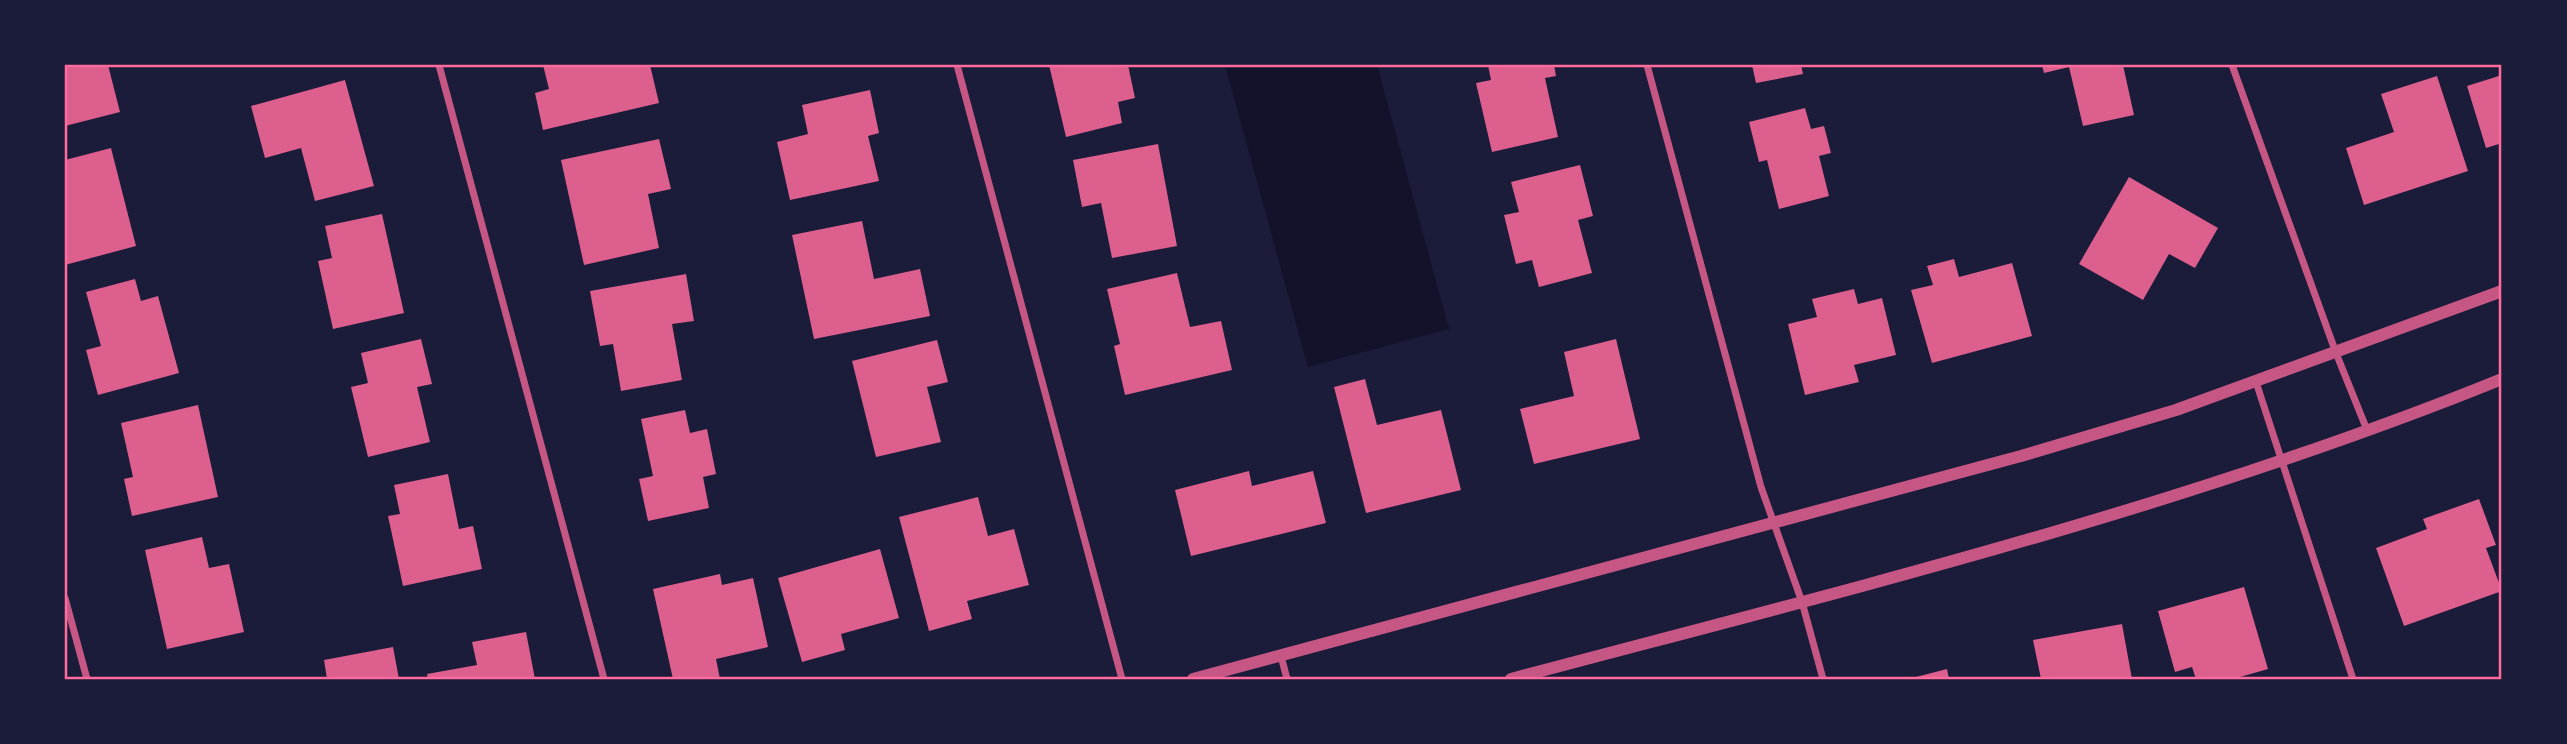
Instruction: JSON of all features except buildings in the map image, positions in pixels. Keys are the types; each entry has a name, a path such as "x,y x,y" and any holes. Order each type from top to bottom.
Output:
{"street":[{"path":"439,65 604,679"},
{"path":"957,65 1122,679"},
{"path":"1647,65 1761,487 1801,602 1823,679"},
{"path":"2232,65 2336,353 2367,430"},
{"path":"1193,679 2021,456 2176,410 2502,291"},
{"path":"1511,679 2093,522 2209,486 2502,380"},
{"path":"2256,382 2353,679"},
{"path":"65,598 87,679"},
{"path":"1281,656 1287,679"}],"shaded area":[{"path":"1225,65 1377,65 1449,329 1308,367"}]}
